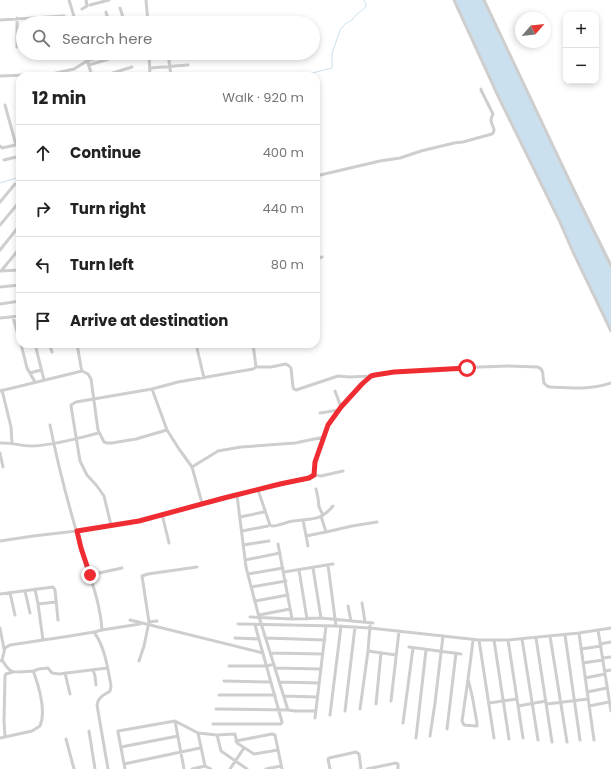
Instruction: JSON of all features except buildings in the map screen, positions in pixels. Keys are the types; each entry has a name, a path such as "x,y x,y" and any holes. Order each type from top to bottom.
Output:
{"street":[{"path":"69,0 74,16"},
{"path":"82,9 87,6 86,0"},
{"path":"90,5 98,1 109,0"},
{"path":"146,0 147,16"},
{"path":"454,0 611,331"},
{"path":"484,0 611,266"},
{"path":"120,8 123,16"},
{"path":"106,12 107,16"},
{"path":"0,20 16,18"},
{"path":"87,60 91,72"},
{"path":"61,72 74,69 96,60"},
{"path":"88,63 100,60"},
{"path":"150,60 150,72"},
{"path":"169,60 171,72"},
{"path":"150,68 188,65"},
{"path":"116,72 132,67"},
{"path":"0,76 16,75"},
{"path":"320,175 380,161 400,158 421,151 492,134 494,132 491,120 492,114 481,90 482,89"},
{"path":"5,106 16,139"},
{"path":"0,146 2,148 16,145"},
{"path":"4,160 16,157"},
{"path":"0,202 15,184"},
{"path":"0,225 16,206"},
{"path":"0,250 16,230"},
{"path":"0,271 16,253"},
{"path":"0,271 16,270"},
{"path":"0,287 16,285"},
{"path":"0,304 16,302"},
{"path":"0,318 16,316"},
{"path":"12,317 16,330"},
{"path":"21,348 27,368 35,382"},
{"path":"35,348 44,380"},
{"path":"50,348 52,352"},
{"path":"78,348 82,371"},
{"path":"197,348 204,378"},
{"path":"254,348 256,367"},
{"path":"111,525 104,496 87,475 80,461 71,406 71,404 76,402 152,389 178,382 256,367 271,367 286,364 290,368 293,387 296,390 338,376 356,377 394,372 508,366 542,368 544,383 550,387 581,388 602,386 611,383"},
{"path":"30,373 41,370"},
{"path":"12,443 10,427 1,391 82,371 88,374 91,379 99,433 104,442 107,443 141,438 167,430"},
{"path":"314,475 315,462 328,425 340,408 371,376"},
{"path":"152,389 167,430 178,449 192,467 202,503"},
{"path":"334,391 340,408"},
{"path":"320,413 340,408"},
{"path":"50,425 53,443 81,548 100,608 102,630"},
{"path":"0,443 32,446 99,433"},
{"path":"192,467 218,451 241,447 295,443 324,437"},
{"path":"0,452 3,467"},
{"path":"0,541 139,521 202,503 309,478 314,475 321,476 343,471"},
{"path":"316,489 326,532"},
{"path":"258,490 270,525 272,526 292,521 313,519 322,515 333,506"},
{"path":"237,495 248,574 259,616 288,710"},
{"path":"240,517 264,512"},
{"path":"162,514 169,543"},
{"path":"303,520 308,546"},
{"path":"306,536 377,522"},
{"path":"242,532 268,526"},
{"path":"243,545 269,541"},
{"path":"278,544 292,619"},
{"path":"245,560 280,553"},
{"path":"284,572 333,564"},
{"path":"328,565 336,626"},
{"path":"139,661 149,622 142,576 197,567"},
{"path":"90,575 122,568"},
{"path":"248,574 283,568"},
{"path":"313,568 321,618"},
{"path":"299,570 307,618"},
{"path":"252,587 286,581"},
{"path":"0,594 53,587 55,590 58,620"},
{"path":"35,589 43,640"},
{"path":"25,591 30,613"},
{"path":"10,593 15,615"},
{"path":"255,601 288,595"},
{"path":"38,604 56,602"},
{"path":"362,603 365,622"},
{"path":"348,606 351,621"},
{"path":"250,617 290,609"},
{"path":"259,616 292,619 321,618 371,623 360,709"},
{"path":"130,620 263,653"},
{"path":"4,649 10,645 157,621"},
{"path":"238,624 341,626 473,640 536,638 611,628"},
{"path":"213,724 281,724 282,722 255,625"},
{"path":"315,718 326,626"},
{"path":"330,714 341,626"},
{"path":"345,711 355,627"},
{"path":"0,628 4,649 1,661 9,670 15,672"},
{"path":"598,630 611,711"},
{"path":"391,701 399,631"},
{"path":"94,632 103,651 111,689 98,700 97,705 108,769"},
{"path":"579,633 594,740"},
{"path":"564,634 580,740"},
{"path":"430,736 443,636"},
{"path":"550,636 567,742"},
{"path":"236,638 259,639"},
{"path":"266,638 324,640"},
{"path":"536,638 552,742"},
{"path":"522,639 538,740"},
{"path":"468,679 477,726 464,725 462,721 473,640"},
{"path":"479,640 494,738"},
{"path":"494,640 509,739"},
{"path":"508,640 523,738"},
{"path":"581,649 611,642"},
{"path":"403,723 411,647 461,654"},
{"path":"416,738 426,650"},
{"path":"368,651 396,655"},
{"path":"270,653 323,654"},
{"path":"376,704 381,653"},
{"path":"447,729 456,653"},
{"path":"583,663 611,657"},
{"path":"229,666 274,666 321,669"},
{"path":"5,737 4,721 6,674 48,668 54,674 107,668"},
{"path":"93,670 96,685"},
{"path":"585,678 611,670"},
{"path":"0,738 32,731 40,726 42,719 41,698 33,671"},
{"path":"65,673 70,694"},
{"path":"224,681 271,682"},
{"path":"279,682 319,683"},
{"path":"587,692 607,688"},
{"path":"219,695 275,695"},
{"path":"284,696 317,697"},
{"path":"518,706 532,703 560,702 588,698"},
{"path":"489,703 517,699"},
{"path":"589,706 609,702"},
{"path":"216,708 316,711"},
{"path":"175,721 184,769"},
{"path":"125,769 118,732 120,730 175,721 198,733 217,735 235,734 236,741 254,754 278,750"},
{"path":"89,731 95,769"},
{"path":"198,733 205,766"},
{"path":"236,741 274,734 276,736 281,768 266,769"},
{"path":"217,735 221,751 247,769"},
{"path":"121,747 178,736"},
{"path":"66,739 74,769"},
{"path":"124,764 200,748"},
{"path":"230,769 244,748"},
{"path":"330,769 329,758 356,752 359,754 361,769"},
{"path":"367,769 396,762 398,764 398,769"},
{"path":"192,769 205,766 211,769"}],"water":[{"path":"454,0 483,0 611,262 611,331"}],"waterway":[{"path":"316,72 332,68 332,54 340,30 366,7 364,0"},
{"path":"0,183 16,178"}],"route":[{"path":"90,575 77,531 139,521 224,498 309,478 314,475 315,462 328,425 341,407 371,376 394,372 467,368"}]}
